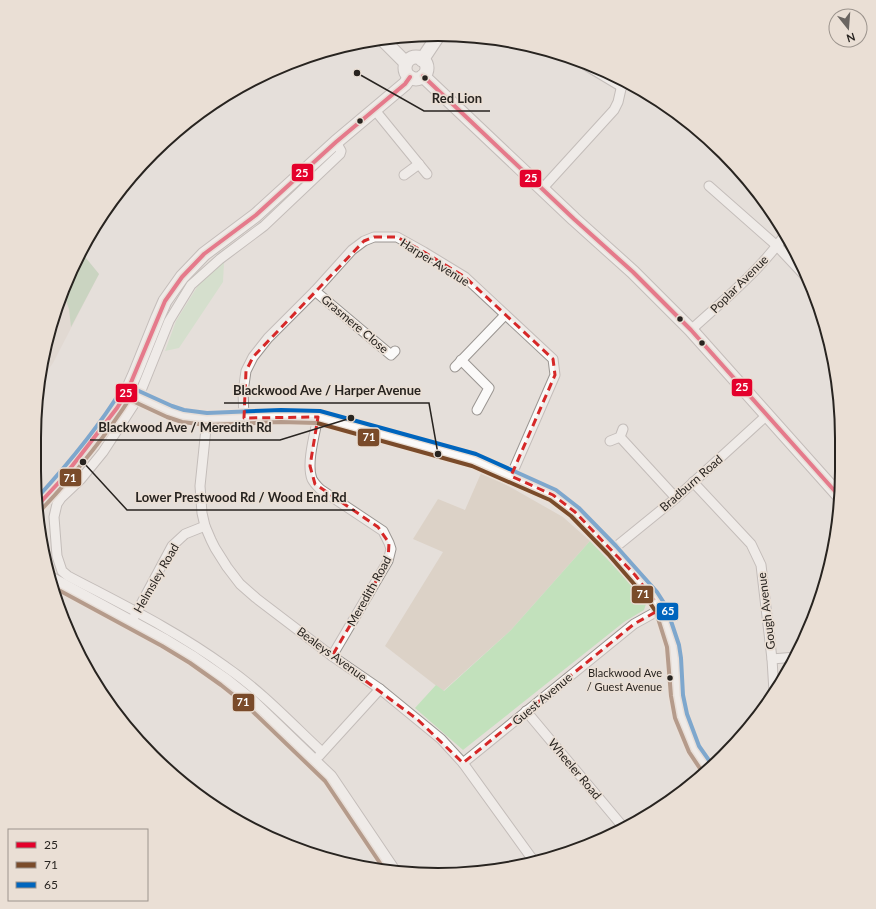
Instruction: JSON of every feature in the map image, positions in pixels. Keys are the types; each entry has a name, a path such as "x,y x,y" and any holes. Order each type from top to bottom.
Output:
{"street":[{"path":"422,60 435,41"},
{"path":"387,44 406,63"},
{"path":"413,58 422,60 426,69 423,76 417,79 410,77 405,70 406,63 413,58"},
{"path":"423,76 542,189 633,272 691,330 834,490"},
{"path":"389,865 318,757 276,724 225,680 62,571 56,556 54,517 57,504 61,498 81,479 102,452 132,395 158,317 165,301 182,276 204,254 256,215 336,142 405,84 410,77"},
{"path":"542,189 614,110 618,102 622,86"},
{"path":"374,109 427,174"},
{"path":"404,175 419,164"},
{"path":"709,186 777,246 796,266"},
{"name":"Harper Avenue","path":"244,418 243,392 246,371 253,358 268,338 315,291 352,250 364,241 374,237 397,237 465,277 553,360 555,375 511,476"},
{"name":"Poplar Avenue","path":"691,330 733,292 782,240"},
{"name":"Grasmere Close","path":"315,291 391,355 395,351"},
{"path":"477,410 489,388 458,364 505,315"},
{"path":"132,395 170,412 183,416 206,419 281,416 318,417 474,460 553,495 575,512 612,550 648,591 661,609 674,648 677,696 682,720 694,749 705,765"},
{"path":"42,501 62,479 117,408 132,395"},
{"name":"Bradburn Road","path":"612,550 676,498 767,415"},
{"name":"Meredith Road","path":"318,417 310,466 314,481 320,489 378,527 386,537 390,549 388,561 332,656"},
{"name":"Bealeys Avenue","path":"206,419 200,486 201,504 205,526 215,548 240,584 332,656 380,689 441,739 463,763 530,856"},
{"path":"610,441 621,433 676,498"},
{"name":"Gough Avenue","path":"693,482 751,544 761,565 773,683"},
{"name":"Helmsley Road","path":"134,618 172,546 185,534 205,526"},
{"path":"57,582 134,618"},
{"name":"Guest Avenue","path":"463,763 634,624 661,609"},
{"path":"772,659 788,658"},
{"path":"318,757 380,689"},
{"name":"Wheeler Road","path":"526,711 620,824"}],"highlighted area":[{"path":"374,237 397,237 424,252 465,277 553,359 555,375 511,476 553,495 575,512 635,575 661,609 634,624 463,763 417,719 332,656 388,561 389,543 378,527 315,484 310,466 318,417 244,418 246,371 253,357 364,241"}],"shaded area":[{"path":"85,257 99,274 53,363 47,371 62,310"},
{"path":"482,471 563,517 590,541 511,630 443,691 385,646 443,552 413,539 438,499 465,510"}],"green space":[{"path":"85,257 99,274 71,327 69,309 66,300"},
{"path":"221,263 224,263 223,282 179,348 165,351 176,321 199,284"},
{"path":"590,541 647,601 644,610 624,622 463,750 415,708 436,685 444,691 511,630"}],"transit line":[{"name":"25","path":"423,76 574,219 633,272 691,330 834,490"},
{"name":"25","path":"42,500 62,479 117,408 127,392 165,301 182,277 204,254 256,215 336,142 405,84 410,77"},
{"name":"65","path":"130,387 172,406 184,410 207,413 281,410 320,411 476,454 556,490 579,508 616,546 657,592 666,606 679,645 683,695 687,714 699,746 709,761"},
{"name":"65","path":"42,493 103,418 122,389"},
{"name":"71","path":"43,508 89,455 132,395"},
{"name":"71","path":"124,397 167,417 182,422 207,425 281,422 317,423 472,466 550,500 571,516 608,554 648,600 656,612 667,647 671,696 675,718 689,752 700,769"},
{"name":"71","path":"60,591 162,646 190,663 246,705 325,781 381,864"}],"place":[{"name":"Red Lion","path":"357,73"},
{"name":"Blackwood Ave / Meredith Rd","path":"351,418"},
{"name":"Blackwood Ave / Harper Avenue","path":"438,454"},
{"name":"Lower Prestwood Rd / Wood End Rd","path":"83,462"},
{"name":"Blackwood Ave / Guest Avenue","path":"670,678"}]}
